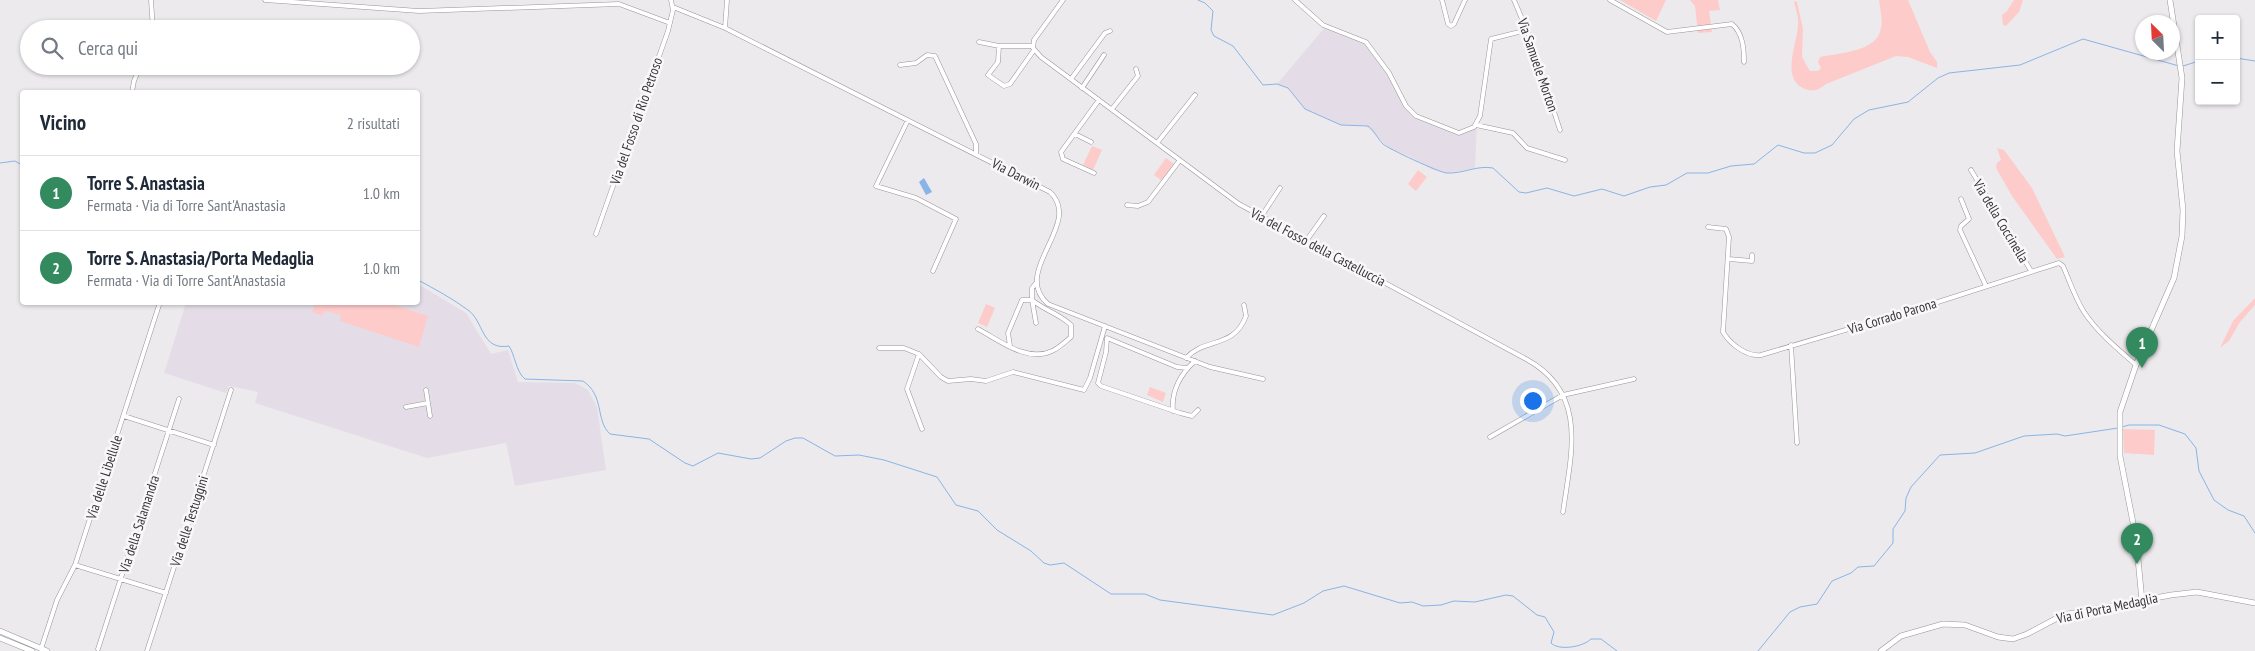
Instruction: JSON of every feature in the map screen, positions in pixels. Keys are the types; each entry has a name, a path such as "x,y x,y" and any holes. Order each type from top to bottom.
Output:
{"street":[{"path":"151,0 152,20"},
{"path":"264,0 418,11 618,4 670,23"},
{"path":"671,0 673,7"},
{"path":"725,28 727,0"},
{"path":"999,46 998,62 988,75 1004,86 1010,84 1033,48 1035,38 1063,0"},
{"path":"1295,0 1306,12 1323,25 1359,37 1368,44 1413,114 1455,133 1466,132 1476,125 1484,101 1491,40 1527,30"},
{"path":"1442,0 1448,25 1454,24 1465,0"},
{"name":"Via Samuele Morton","path":"1514,0 1527,30 1560,130"},
{"path":"1610,0 1667,32 1732,24 1738,28 1744,50 1744,62"},
{"path":"2142,601 2136,538 2120,456 2119,433 2122,402 2178,262 2183,210 2177,152 2181,62 2170,0"},
{"name":"Via del Fosso di Rio Petroso","path":"596,234 670,23 673,7"},
{"name":"Via Darwin","path":"673,7 725,28 1046,190 1056,200 1058,223 1038,270 1036,282"},
{"path":"1071,79 1105,34 1110,31"},
{"path":"980,42 999,46 1033,48"},
{"name":"Via del Fosso della Castelluccia","path":"1033,48 1082,88 1231,199 1531,362 1552,379 1562,395 1570,414 1573,434 1563,512"},
{"path":"900,65 916,63 927,55 935,56 976,144 976,154"},
{"path":"1082,88 1104,55"},
{"path":"1112,110 1138,76 1136,69"},
{"path":"132,90 136,75"},
{"path":"1157,143 1195,95"},
{"path":"1094,173 1061,156 1061,152 1099,100"},
{"path":"908,120 876,184 879,188 921,200 956,219 932,271"},
{"path":"1476,125 1513,133 1526,147 1565,160"},
{"path":"1075,134 1091,142"},
{"path":"1127,205 1138,206 1148,202 1180,160"},
{"name":"Via della Coccinella","path":"1971,170 2031,271"},
{"path":"1261,217 1280,188"},
{"path":"1961,199 1969,219 1961,226 1960,230 1986,286"},
{"path":"1306,241 1324,216"},
{"name":"Via Corrado Parona","path":"1708,227 1726,229 1728,231 1729,259 1722,328 1725,336 1753,356 1914,310 2031,271 2062,264 2088,317 2103,335 2136,366"},
{"path":"1729,259 1752,261 1752,255"},
{"path":"1036,282 1032,288 1036,323"},
{"path":"1036,282 1041,295 1048,304 1222,371 1263,379"},
{"path":"978,329 1010,346 1024,353 1042,354 1052,351 1071,337 1071,325 1066,320 1026,298 1020,302 1008,334 1010,346"},
{"name":"Via delle Libellule","path":"44,650 57,600 75,564 159,305"},
{"path":"1186,358 1196,349 1217,344 1237,331 1246,316 1244,306"},
{"path":"879,348 904,348 919,354 926,358 941,377 948,381 971,379 986,381 1013,372 1084,390 1090,378 1104,326"},
{"path":"1187,368 1177,367 1107,338 1099,385 1192,416 1198,410"},
{"path":"1791,345 1797,443"},
{"path":"919,354 917,363 910,375 907,389 922,429"},
{"path":"917,363 926,358"},
{"path":"1173,411 1172,400 1178,384 1187,368 1195,361"},
{"path":"1490,437 1562,395 1634,378"},
{"name":"Via delle Testuggini","path":"147,651 231,390"},
{"path":"426,390 430,416"},
{"name":"Via della Salamandra","path":"98,649 179,399"},
{"path":"406,407 428,403"},
{"path":"124,416 214,445"},
{"path":"75,564 166,593"},
{"name":"Via di Porta Medaglia","path":"1882,651 1901,636 1938,625 1964,625 1998,637 2013,639 2027,634 2060,616 2197,592 2255,603"},
{"path":"0,631 44,650"},
{"path":"0,638 32,651"}],"shaded area":[{"path":"1620,0 1666,0 1656,21"},
{"path":"1690,0 1718,0 1720,10 1709,11 1712,32 1698,33 1695,6"},
{"path":"1879,0 1908,0 1930,52 1937,62 1937,68 1908,57 1896,56 1826,84 1816,90 1805,89 1797,84 1791,68 1798,28 1794,1 1797,2 1803,29 1802,57 1810,71 1818,71 1821,68 1818,62 1820,57 1856,50 1873,42 1878,36 1882,22"},
{"path":"2014,0 2023,0 2019,12 2006,26 2003,25 2002,15"},
{"path":"1326,26 1356,36 1366,42 1376,53 1411,112 1455,133 1467,132 1477,122 1475,168 1448,173 1433,170 1407,155 1390,149 1365,125 1341,125 1305,109 1288,88 1277,84"},
{"path":"1092,146 1102,150 1093,170 1083,165"},
{"path":"1997,148 2004,150 2032,188 2065,257 2057,259 2012,196 1996,168 1997,163 2001,160"},
{"path":"1166,158 1174,164 1162,181 1154,175"},
{"path":"1418,170 1427,177 1416,191 1408,184"},
{"path":"420,285 466,313 491,354 508,350 518,382 575,383 588,390 597,407 606,470 515,486 506,443 427,458 255,403 258,392 229,386 226,393 164,373 185,305 420,305"},
{"path":"2255,298 2255,305 2240,322 2229,341 2220,348 2233,321"},
{"path":"986,304 995,308 987,327 978,323"},
{"path":"314,305 394,305 428,316 419,347 340,321 341,315 325,311 322,316 312,312"},
{"path":"1150,387 1166,393 1163,402 1147,395"},
{"path":"2123,429 2155,430 2154,455 2124,453"}],"water":[{"path":"924,178 932,192 926,195 919,182"}],"waterway":[{"path":"1198,0 1205,3 1213,11 1211,30 1214,36 1233,46 1263,85 1277,84 1288,88 1305,109 1341,125 1368,126 1383,144 1435,169 1453,173 1487,167 1493,168 1519,192 1526,193 1547,188 1574,196 1602,189 1624,196 1650,187 1666,185 1687,173 1708,173 1731,166 1754,164 1778,145 1804,153 1815,153 1832,145 1854,119 1869,110 1908,102 1938,78 1949,73 2020,65 2083,39 2179,66"},
{"path":"2240,59 2255,61"},
{"path":"2183,66 2195,62"},
{"path":"0,163 15,161 20,164"},
{"path":"420,281 468,310 488,340 493,344 509,346 525,379 583,381 594,394 605,428 610,434 649,439 685,463 693,466 718,453 751,459 760,458 786,441 803,438 835,456 859,455 884,460 937,477 956,505 978,511 997,530 1031,551 1044,563 1050,565 1064,563 1111,594 1145,594 1160,600 1273,615 1304,603 1323,591 1344,586 1400,603 1412,602 1423,606 1441,605 1454,601 1475,602 1506,595 1513,596 1537,615 1545,617 1554,632 1551,643 1560,647 1571,647 1591,639 1601,639 1617,651"},
{"path":"2122,427 2129,425 2159,425 2185,434 2196,448 2199,471 2214,500 2228,510 2244,516 2255,533"},
{"path":"1758,651 1790,612 1800,607 1817,604 1832,581 1851,573 1858,567 1874,566 1893,543 1893,529 1905,511 1906,498 1911,487 1940,455 1975,453 2024,436 2057,434 2065,436 2118,428"}],"place":[{"name":"Torre S. Anastasia","path":"2142,368"},
{"name":"Torre S. Anastasia/Porta Medaglia","path":"2137,564"}]}
